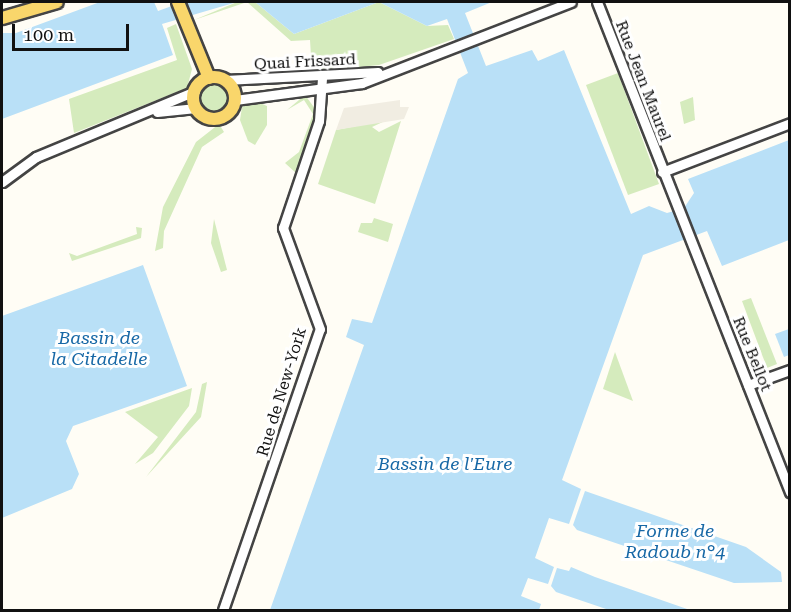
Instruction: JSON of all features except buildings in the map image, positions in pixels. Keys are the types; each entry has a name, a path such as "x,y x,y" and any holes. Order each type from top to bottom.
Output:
{"main road":[{"path":"2,18 57,2"},
{"path":"178,2 209,78"},
{"path":"209,78 225,80 236,100 218,119 196,108 195,91 209,78"}],"street":[{"name":"Quai Frissard","path":"236,100 387,71 571,2"},
{"name":"Rue Jean Maurel","path":"597,2 676,208"},
{"name":"Quai Frissard","path":"225,80 323,84"},
{"name":"Rue de New-York","path":"223,610 320,329 283,228 319,121 323,84"},
{"path":"2,182 36,157 152,112 195,91"},
{"path":"152,112 196,108"},
{"path":"662,172 789,123"},
{"name":"Rue Bellot","path":"676,208 789,492"},
{"path":"748,385 789,370"}],"green space":[{"path":"237,2 247,2 194,20"},
{"path":"247,2 255,2 294,34 379,2 427,26 448,25 454,39 379,65 312,72 310,40 291,41"},
{"path":"176,24 192,69 187,88 74,133 69,99 177,60 167,28"},
{"path":"618,73 659,184 628,195 586,85"},
{"path":"214,83 224,88 229,98 224,108 214,113 204,108 199,98 204,88"},
{"path":"305,95 316,110 297,174 285,163 299,152 313,114 304,100 287,110"},
{"path":"693,97 695,120 684,124 680,102"},
{"path":"255,101 267,106 267,125 255,145 248,141 240,120 242,107"},
{"path":"387,120 372,127 379,132 401,121 375,204 318,184 336,130"},
{"path":"219,124 224,132 202,147 164,231 163,248 155,251 163,207 196,142"},
{"path":"374,218 393,224 388,242 358,232 361,223 372,223"},
{"path":"214,219 227,270 221,272 211,243"},
{"path":"136,227 142,228 141,238 72,261 69,253 77,256 137,234"},
{"path":"751,298 777,364 767,368 742,301"},
{"path":"615,352 633,401 603,389"},
{"path":"207,382 201,417 146,477 196,412 202,384"},
{"path":"192,388 189,406 153,453 135,464 158,437 125,412"}],"shaded area":[{"path":"400,100 400,107 409,107 404,119 336,130 344,108"}],"water":[{"path":"100,2 154,2 158,11 183,2 237,2 162,24 173,55 2,119 2,33 16,33"},
{"path":"255,2 379,2 294,34"},
{"name":"Bassin de l'Eure","path":"379,2 492,2 465,13 486,66 532,50 538,61 564,50 631,214 649,206 667,213 684,208 694,193 688,179 789,140 789,240 722,266 707,231 643,255 562,480 581,489 569,524 549,518 535,558 554,567 548,584 528,578 521,596 541,604 539,610 270,610 364,345 346,337 352,319 372,323 458,79 468,73 447,19 427,26"},
{"name":"Bassin de la Citadelle","path":"143,265 187,386 73,426 66,441 79,474 72,489 2,518 2,316"},
{"path":"789,329 789,355 784,357 775,334"},
{"name":"Forme de Radoub n°4","path":"585,491 746,547 781,572 782,582 734,583 577,530 573,525"},
{"path":"571,567 690,610 609,610 556,592 551,586 557,568 569,571"}]}
